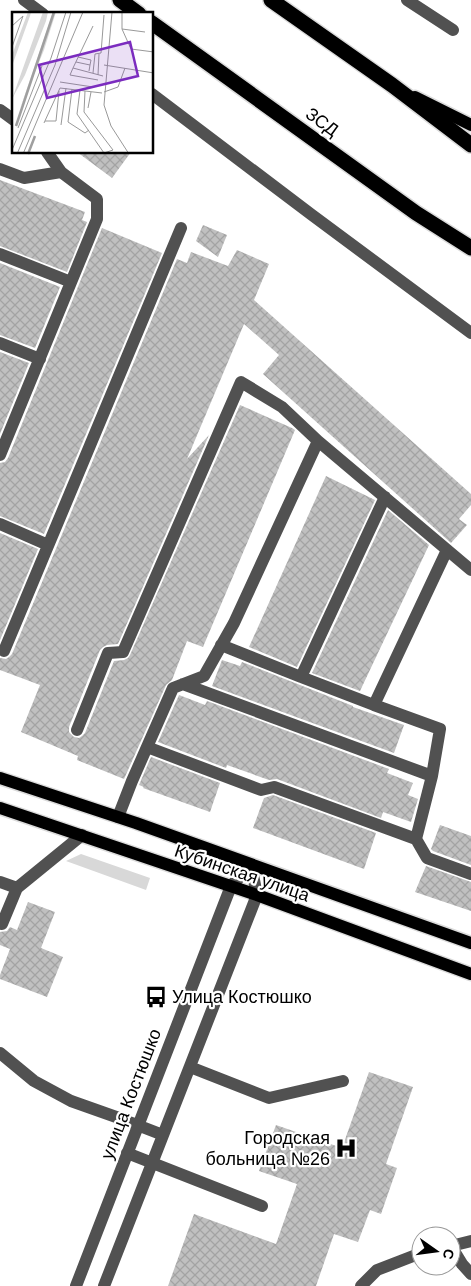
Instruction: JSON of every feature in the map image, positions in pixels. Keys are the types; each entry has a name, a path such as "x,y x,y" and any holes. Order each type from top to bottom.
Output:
{"highway":[{"path":"120,0 136,12"},
{"path":"271,0 392,85 471,145"},
{"name":"ЗСД","path":"154,25 416,213 471,248"}],"main road":[{"path":"392,85 471,125"},
{"name":"Кубинская улица","path":"0,778 118,817 471,943"},
{"name":"Кубинская улица","path":"0,808 257,895 471,974"}],"street":[{"path":"24,0 40,12"},
{"path":"407,0 453,30"},
{"path":"154,96 471,333"},
{"path":"0,110 12,119"},
{"path":"0,455 97,218 97,199 61,172 48,154"},
{"path":"0,169 24,178 61,172"},
{"path":"4,651 181,228"},
{"path":"0,254 71,282"},
{"path":"0,343 40,359"},
{"path":"77,730 108,653 123,652 241,382 282,406 318,441 471,570"},
{"path":"118,817 173,688 204,676 234,623 318,441"},
{"path":"301,677 385,497"},
{"path":"0,524 48,545"},
{"path":"374,705 447,550"},
{"path":"221,645 440,729 432,776 416,839"},
{"path":"183,684 432,776"},
{"path":"147,747 261,790 274,787 416,839 427,858 471,874"},
{"path":"2,924 17,888 82,835"},
{"path":"104,1286 257,895 251,866"},
{"name":"улица Костюшко","path":"76,1286 231,886 251,866"},
{"path":"0,882 17,888"},
{"path":"0,1053 34,1081 71,1101 163,1135"},
{"path":"190,1066 269,1098 343,1081"},
{"path":"127,1153 262,1206"},
{"path":"361,1286 378,1270 411,1257"},
{"path":"461,1262 471,1274"}],"shaded area":[{"path":"81,854 150,878 146,890 66,861"}],"building":[{"path":"80,154 130,154 112,178"},
{"path":"0,180 85,212 82,220 87,222 67,272 0,246"},
{"path":"203,225 227,235 218,257 196,241"},
{"path":"102,228 162,253 44,534 0,516 0,463 5,462 8,458"},
{"path":"237,250 269,264 254,300 471,494 471,505 459,519 467,525 451,543 263,374 279,355 244,324 187,459 209,435 118,644 107,645 100,650 69,727 69,732 74,737 79,738 85,733 114,661 124,660 130,655 240,405 295,430 203,647 187,641 172,680 166,685 124,779 77,760 78,756 21,732 40,685 0,670 0,658 6,659 12,654 177,259 187,263 191,252 228,266"},
{"path":"0,263 60,287 35,348 0,335"},
{"path":"0,352 29,363 0,434"},
{"path":"326,476 375,500 297,667 249,647"},
{"path":"388,510 429,545 360,691 312,673"},
{"path":"0,533 38,549 0,640"},
{"path":"222,660 240,666 242,662 353,707 404,725 394,753 212,686"},
{"path":"179,695 205,705 207,701 389,769 387,773 413,783 408,795 418,799 411,822 383,812 381,818 277,779 269,780 227,765 226,768 158,742"},
{"path":"151,757 220,783 210,812 139,785"},
{"path":"273,795 376,833 364,869 253,828 264,798"},
{"path":"440,825 471,836 471,865 431,849"},
{"path":"426,866 471,882 471,911 415,892"},
{"path":"28,902 55,912 41,948 63,957 47,997 0,979 10,949 0,945 0,932 7,931 10,927 17,930"},
{"path":"369,1072 413,1087 386,1164 397,1168 381,1214 370,1210 358,1242 334,1234 316,1286 168,1286 194,1214 276,1244 297,1184 259,1171 276,1125 342,1148"}],"place":[{"name":"Улица Костюшко","path":"156,997"},
{"name":"Городская больница №26","path":"346,1148"}]}
